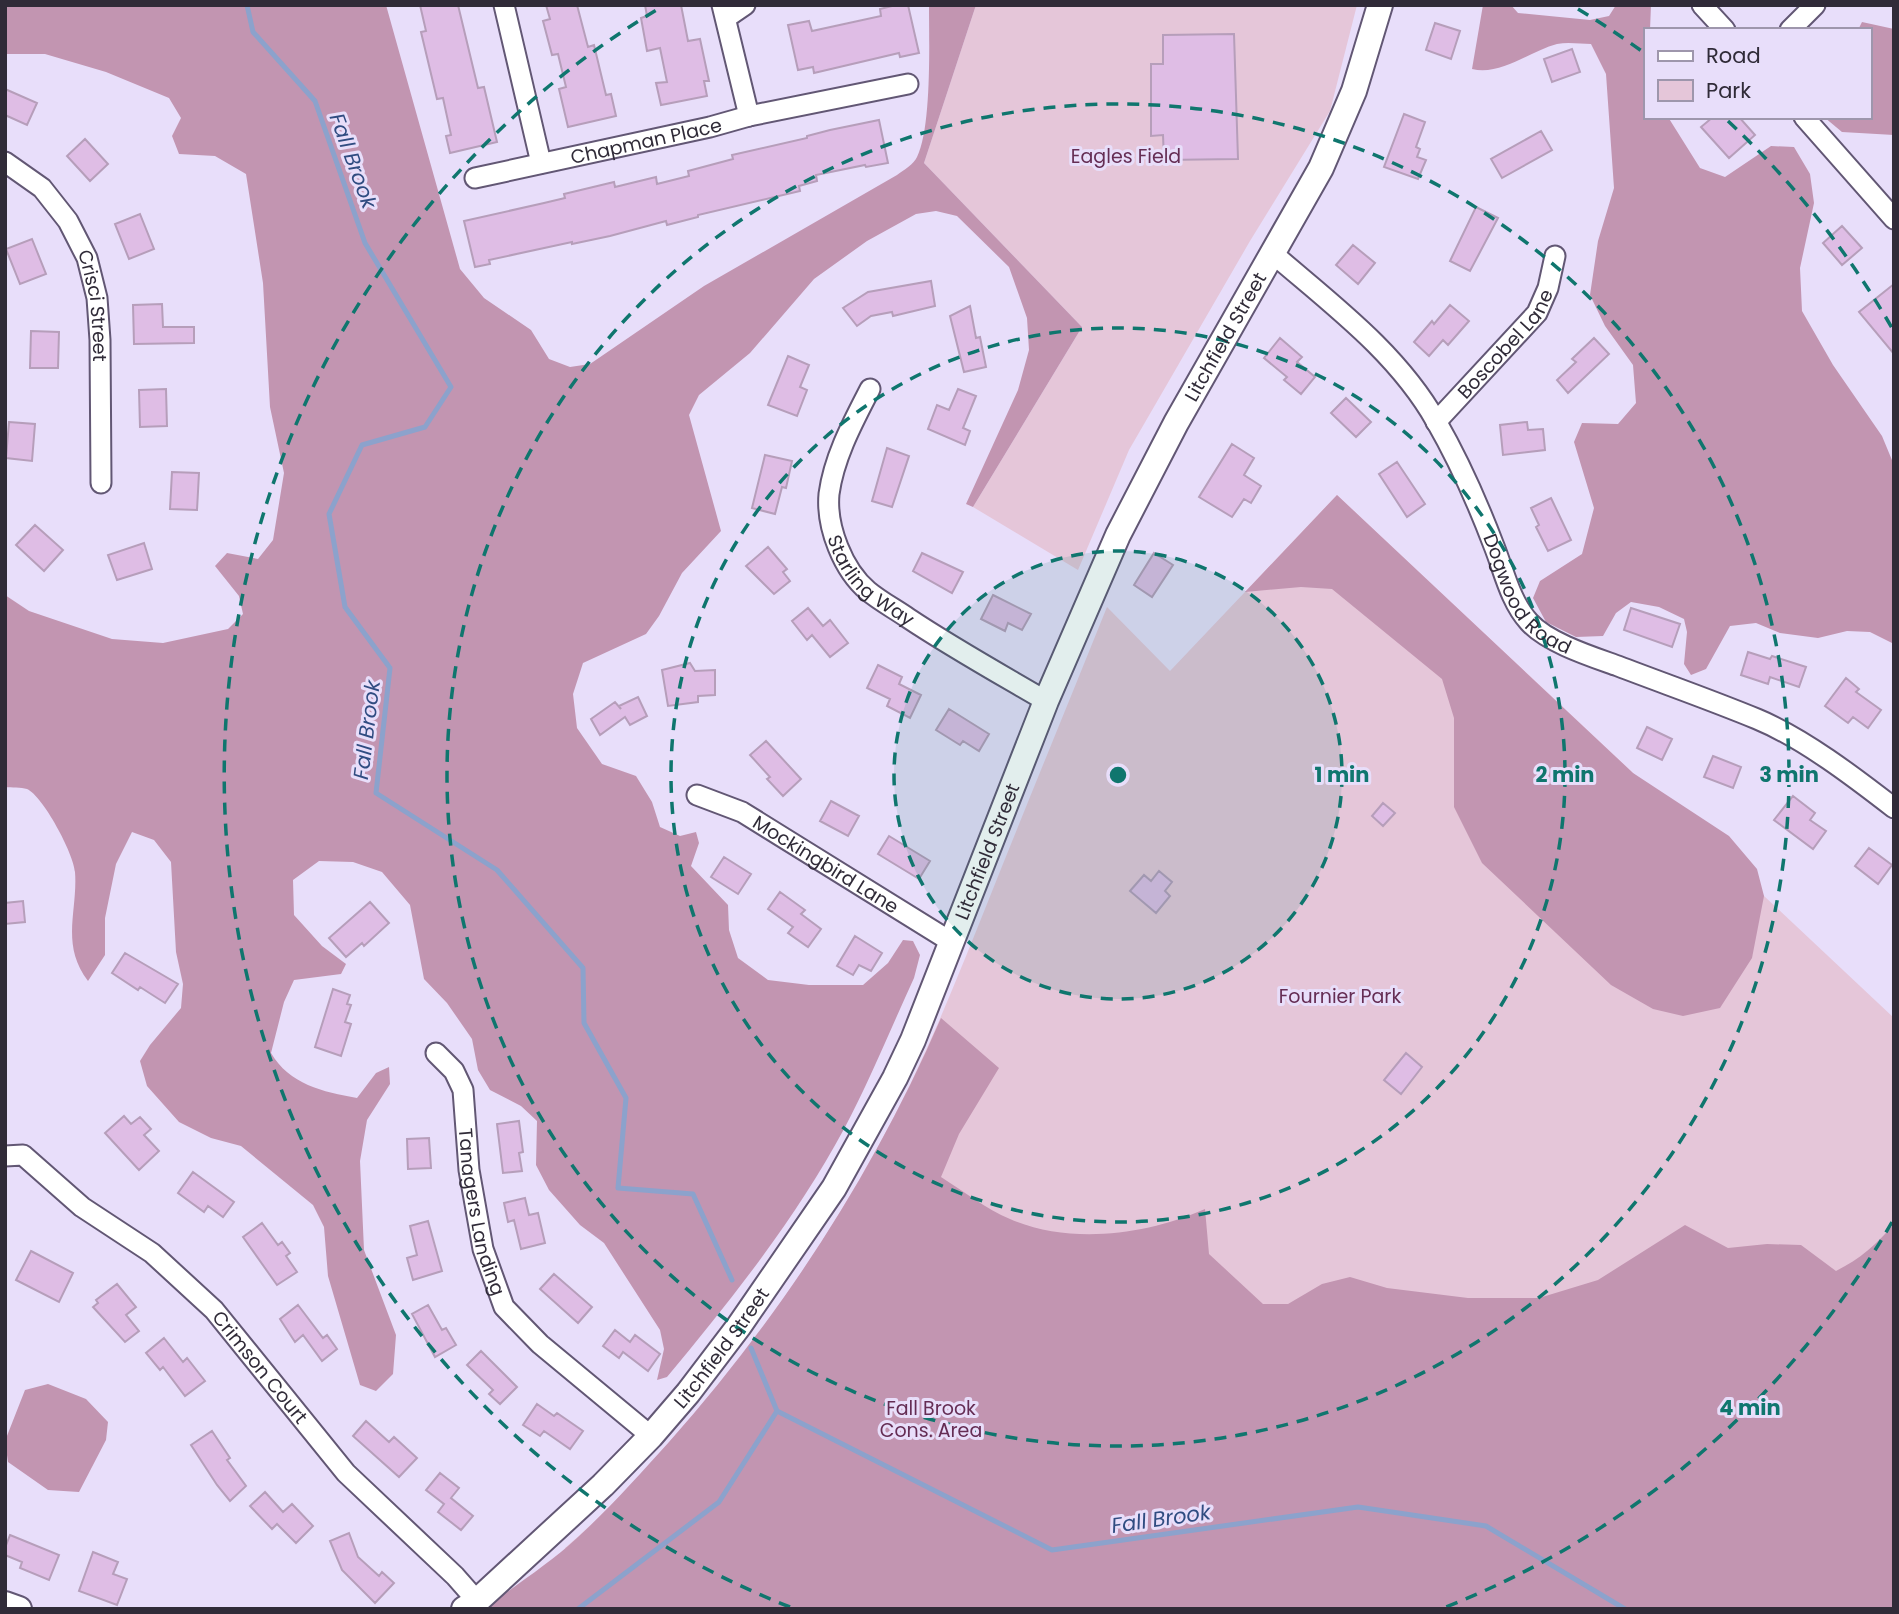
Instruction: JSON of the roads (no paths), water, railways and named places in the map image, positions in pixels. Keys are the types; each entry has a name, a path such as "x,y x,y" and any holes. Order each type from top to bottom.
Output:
{"main road":[{"name":"Litchfield Street","path":"471,1605 603,1485 652,1436 739,1326 834,1188 901,1065 953,943 1046,701 1118,535 1176,423 1321,168 1354,91 1380,5"},
{"path":"5,1604 19,1609"}],"street":[{"path":"504,5 541,163"},
{"path":"745,5 724,11 749,116"},
{"path":"1702,5 1723,28"},
{"path":"1792,28 1815,5"},
{"name":"Chapman Place","path":"475,178 710,127 749,116 908,85"},
{"path":"1806,119 1894,219"},
{"name":"Crisci Street","path":"5,162 42,188 68,221 87,258 97,299 100,340 101,483"},
{"name":"Dogwood Road","path":"1272,252 1365,334 1395,364 1421,397 1461,470 1495,547 1508,587 1529,623 1564,646 1760,720 1808,748 1894,808"},
{"name":"Boscobel Lane","path":"1436,422 1537,313 1548,288 1555,256"},
{"name":"Starling Way","path":"870,389 836,463 829,495 832,528 843,559 867,590 930,632 1046,701"},
{"name":"Mockingbird Lane","path":"697,794 742,812 953,943"},
{"name":"Tanagers Landing","path":"436,1053 454,1071 463,1090 470,1170 483,1249 504,1307 540,1344 652,1436"},
{"name":"Crimson Court","path":"14,1155 82,1207 152,1253 214,1310 346,1472 455,1576 471,1605"}],"waterway":[{"name":"Fall Brook","path":"247,5 253,32 315,101 365,243 451,387 425,427 362,445 329,514 345,607 390,668 376,793 497,870 583,968 584,1023 626,1098 618,1188 693,1194 732,1280"},
{"name":"Fall Brook","path":"751,1348 777,1411 1052,1550 1358,1507 1486,1526 1625,1609"},
{"path":"578,1609 719,1502 777,1411"}],"park label":[{"name":"Eagles Field","path":"1126,156"},
{"name":"Fournier Park","path":"1340,996"},
{"name":"Fall Brook Cons. Area","path":"931,1419"}]}
